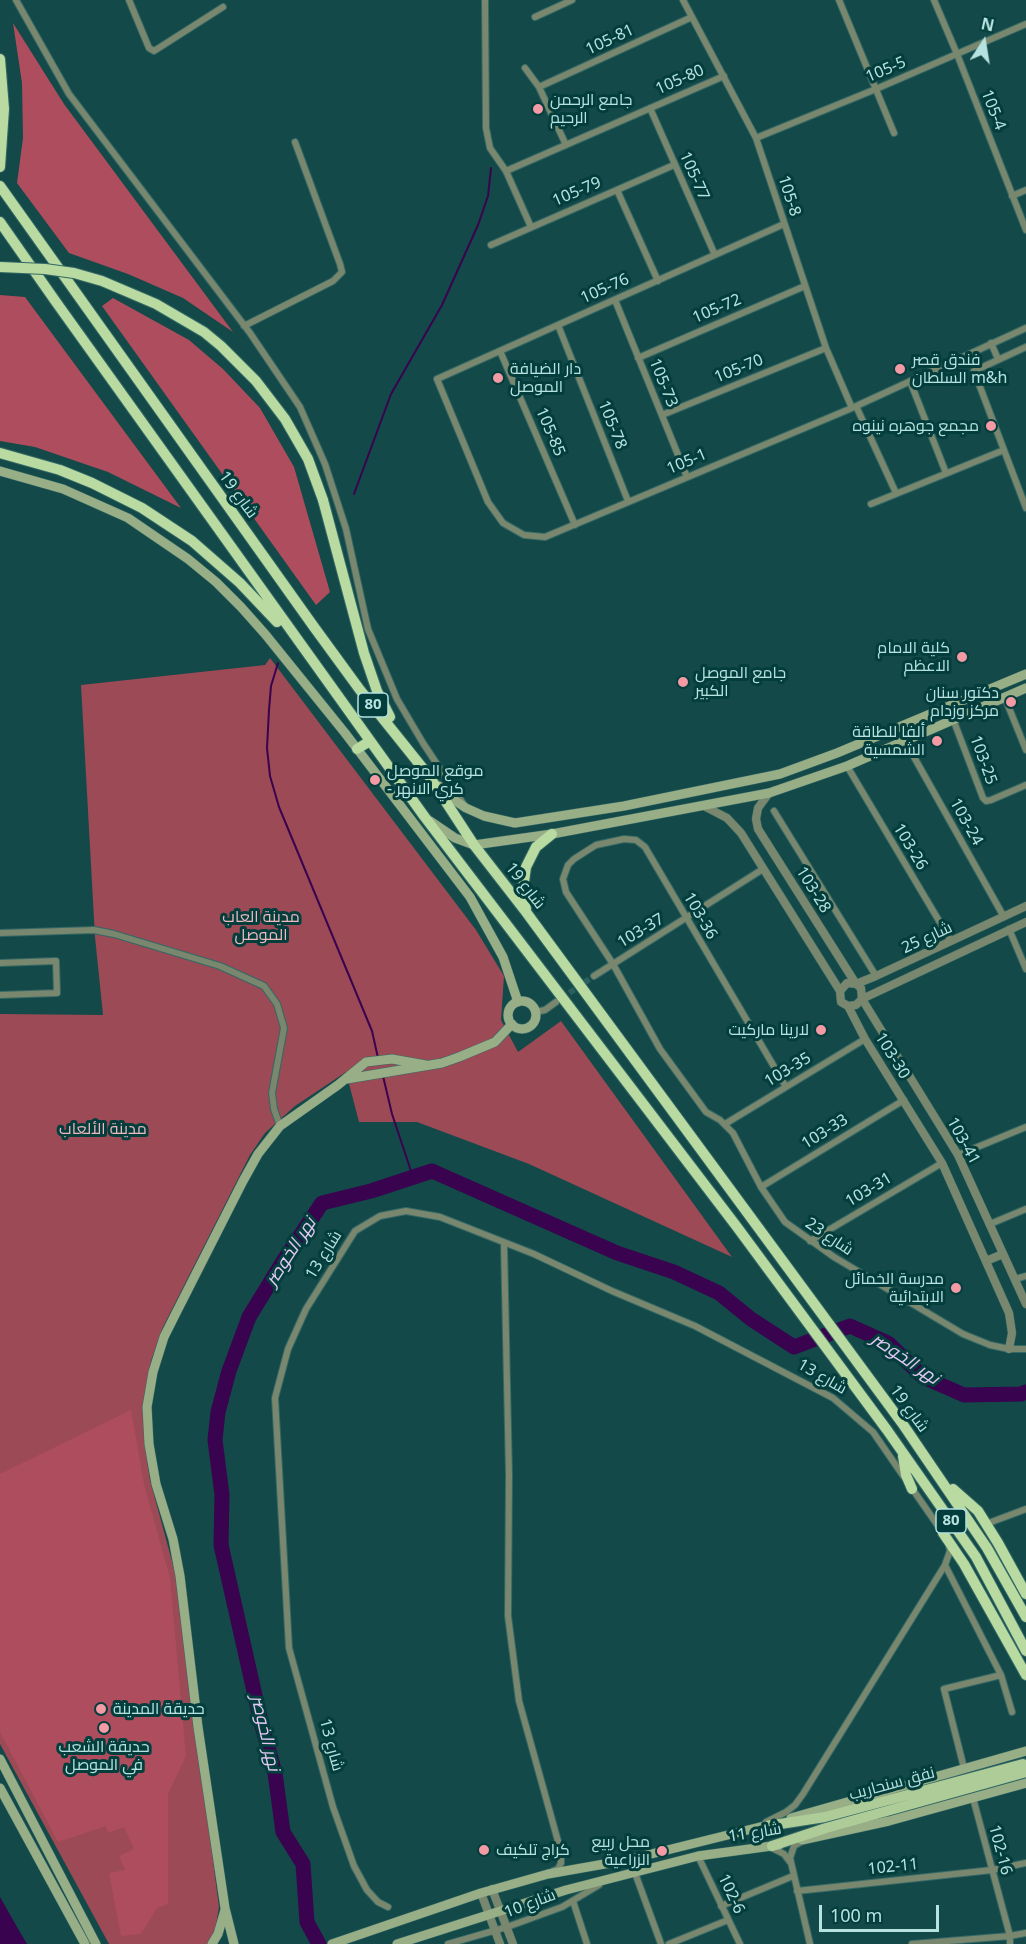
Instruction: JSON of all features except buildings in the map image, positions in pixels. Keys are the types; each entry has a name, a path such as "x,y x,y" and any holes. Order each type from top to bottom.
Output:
{"highway":[{"path":"0,59 4,109 0,167"},
{"name":"شارع 19","path":"0,186 314,627 360,690 429,776 474,845 526,912 902,1423 987,1548 1024,1612"},
{"name":"شارع 19","path":"0,222 424,816 737,1227 898,1445 976,1557 1026,1651"},
{"path":"0,267 74,273 102,281 156,303 204,332 256,381 285,419 308,459 323,500 369,670 384,707 408,749"},
{"path":"0,453 60,470 92,483 142,508 192,541 240,583 311,659"},
{"path":"357,749 370,741"},
{"path":"526,912 523,889 526,867 536,847 552,834"},
{"path":"898,1445 912,1490"},
{"path":"938,1476 972,1505 1022,1576 1026,1594"},
{"path":"943,1533 964,1563 1026,1675"}],"main road":[{"path":"0,471 63,489 128,518 188,559 216,582 265,634 357,749 470,897 503,957 518,1002"},
{"path":"429,776 451,798 466,808 515,823 624,806 780,774 837,753 1026,674"},
{"path":"424,816 455,838 474,845 552,834 769,793 847,766 1026,688"},
{"path":"515,823 516,840"},
{"path":"518,1002 531,1004 535,1012 534,1021 527,1027 518,1028 509,1019 509,1010 518,1002"},
{"path":"343,1081 351,1077 442,1063 495,1042 512,1024"},
{"path":"234,1944 225,1908 198,1727 180,1576 173,1539 156,1484 149,1444 147,1407 158,1354 174,1317 243,1181 258,1154 280,1126 343,1081 361,1065 371,1060 392,1059 426,1065"},
{"name":"شارع 11","path":"332,1944 492,1889 548,1874 627,1860 767,1826 964,1767 1026,1751"},
{"path":"1013,1755 1025,1773"},
{"path":"0,1759 96,1944"},
{"name":"شارع 11","path":"400,1943 566,1890 698,1856 768,1846 890,1821 972,1798 1025,1773"},
{"name":"نفق سنحاريب","path":"767,1826 825,1817 1025,1773"},
{"name":"نفق سنحاريب","path":"768,1846 1025,1773"},
{"path":"0,1788 85,1944"},
{"path":"32,1846 43,1839"},
{"path":"212,1944 218,1934 225,1908"}],"street":[{"path":"16,0 69,94 244,326 300,407 325,464 346,529 368,629 397,699 466,808"},
{"path":"129,0 150,50 154,51 223,7"},
{"path":"485,0 486,128 490,148 506,171 531,227"},
{"path":"535,17 557,3 572,0"},
{"name":"105-8","path":"683,0 756,138 826,348 896,493"},
{"path":"838,0 894,133"},
{"name":"105-4","path":"934,0 1026,230"},
{"name":"105-81","path":"539,87 692,17"},
{"name":"105-5","path":"756,138 1026,24"},
{"path":"525,68 539,87 566,145"},
{"name":"105-80","path":"506,171 724,76"},
{"name":"105-77","path":"650,108 715,255"},
{"path":"244,326 333,282 342,272 295,142"},
{"name":"105-79","path":"491,244 674,165"},
{"path":"617,190 658,280"},
{"path":"1012,196 1026,190"},
{"name":"105-76","path":"437,379 784,224"},
{"name":"105-72","path":"638,358 805,286"},
{"name":"105-73","path":"615,300 687,477"},
{"name":"105-78","path":"558,325 628,501"},
{"name":"105-1","path":"437,379 488,502 503,523 524,535 545,537 854,407 1026,328"},
{"path":"991,343 998,359"},
{"path":"1026,347 974,370 1026,508"},
{"name":"105-70","path":"662,415 826,348"},
{"name":"105-85","path":"500,351 575,525"},
{"path":"910,381 946,473"},
{"path":"871,504 1004,450"},
{"path":"1005,698 1026,750"},
{"name":"103-25","path":"953,719 982,798 986,801 991,800 1026,785"},
{"name":"103-24","path":"905,741 1004,917"},
{"name":"103-26","path":"847,766 951,941"},
{"name":"103-28","path":"769,793 758,808 756,819 758,829 862,990 862,999"},
{"name":"103-30","path":"704,806 721,814 737,827 840,991 840,1000 848,1006 865,1039 942,1162 1011,1320 1012,1333 1009,1349"},
{"name":"103-28","path":"774,811 876,976"},
{"name":"103-36","path":"563,879 568,865 588,849 624,838 636,840 645,847 786,1087"},
{"name":"103-37","path":"594,976 763,869"},
{"name":"شارع 23","path":"563,879 566,892 612,964 660,1049 706,1112 725,1124 740,1144 761,1187 784,1222 834,1257 963,1334 990,1345 1009,1349 1026,1349"},
{"name":"شارع 25","path":"840,991 847,983 856,984 876,976 1026,906"},
{"name":"شارع 25","path":"848,1006 856,1005 862,999 1026,922"},
{"path":"1009,929 1026,969"},
{"path":"0,933 94,930 114,934 220,966 264,986 277,1004 284,1028 272,1093 274,1109 280,1126"},
{"path":"0,963 56,961 57,993 0,995"},
{"name":"103-41","path":"862,999 958,1155 1026,1304"},
{"path":"535,1012 545,1010 556,1002"},
{"name":"103-35","path":"725,1124 865,1039"},
{"name":"103-33","path":"761,1187 904,1100"},
{"path":"958,1155 1026,1127"},
{"name":"103-31","path":"810,1240 942,1162"},
{"path":"990,1224 1026,1209"},
{"name":"شارع 13","path":"388,1906 378,1902 354,1866 333,1807 289,1648 275,1398 288,1349 306,1309 355,1231 380,1216 405,1211 440,1217 534,1254 612,1291 704,1330 825,1392 843,1405 873,1432 912,1490"},
{"path":"504,1244 509,1475 508,1616 519,1701 561,1852 571,1864 585,1868"},
{"path":"986,1261 1003,1254"},
{"path":"1015,1279 1026,1276"},
{"path":"912,1490 943,1533 950,1551 945,1565 1001,1675 1012,1712"},
{"path":"986,1524 1026,1509"},
{"name":"شارع 11","path":"746,1830 777,1818 795,1805 945,1565"},
{"path":"964,1767 944,1689 1001,1675"},
{"name":"102-16","path":"972,1798 1010,1936 1010,1944"},
{"path":"805,1839 791,1850 790,1862 810,1944"},
{"path":"768,1846 780,1851 790,1862"},
{"path":"548,1874 558,1869 561,1863 561,1852"},
{"name":"102-6","path":"698,1856 740,1944"},
{"name":"102-11","path":"797,1891 992,1870 1026,1863"},
{"path":"635,1874 661,1944"},
{"path":"721,1906 793,1876"},
{"name":"شارع 10","path":"448,1944 507,1927 573,1901 598,1885 616,1878"},
{"path":"492,1889 513,1944"},
{"path":"481,1893 500,1944"},
{"path":"573,1901 587,1944"},
{"path":"669,1944 728,1920"},
{"path":"912,1944 1026,1933"}],"green space":[{"name":"مدينة العاب الموصل","path":"270,658 476,930 504,976 501,1020 518,1052 561,1021 732,1257 529,1164 417,1122 359,1122 346,1072 295,1106 265,1133 250,1155 163,1327 151,1361 144,1397 144,1439 150,1480 176,1576 219,1907 215,1931 207,1944 109,1944 0,1744 0,1014 103,1015 95,937 81,685 265,665"}],"shaded area":[{"path":"13,23 64,104 233,332 183,298 128,274 69,253 17,183 23,138 22,83"},
{"path":"0,295 25,297 181,508 108,472 35,447 0,441"},
{"path":"113,298 189,340 223,369 260,408 294,467 330,592 316,605 102,306"},
{"path":"131,1410 144,1484 170,1578 186,1756 168,1794 168,1904 157,1908 141,1934 121,1936 109,1873 125,1870 119,1856 134,1849 124,1827 108,1833 106,1826 58,1842 0,1732 0,1474"},
{"path":"0,1897 21,1934 27,1944 0,1944"}],"waterway":[{"path":"354,494 391,394 442,305 478,225 488,196 491,168"},
{"path":"278,663 271,686 269,710 267,748 270,776 279,807 372,1031 378,1058"},
{"path":"383,1076 392,1114 413,1177"},
{"name":"نهر الخوصر","path":"319,1944 307,1922 303,1864 283,1832 275,1773 261,1722 221,1545 222,1495 215,1440 218,1412 229,1371 249,1317 322,1203 371,1191 432,1171 617,1253 674,1272 719,1293 751,1319 794,1347 850,1326 888,1343 923,1377 964,1395 1026,1392"}],"tunnel":[{"path":"562,998 594,976"}],"place":[{"name":"جامع الرحمن الرحيم","path":"538,109"},
{"name":"فندق قصر السلطان m&h","path":"900,369"},
{"name":"دار الضيافة الموصل","path":"498,378"},
{"name":"مجمع جوهره نينوه","path":"991,426"},
{"name":"كلية الامام الاعظم","path":"962,657"},
{"name":"جامع الموصل الكبير","path":"683,682"},
{"name":"دكتور سنان مركز وزدام","path":"1011,702"},
{"name":"ألفا للطاقة الشمسية","path":"937,741"},
{"name":"موقع الموصل - كري الانهر","path":"375,780"},
{"name":"لارينا ماركيت","path":"821,1030"},
{"name":"مدرسة الخمائل الابتدائية","path":"956,1288"},
{"name":"حديقة المدينة","path":"101,1709"},
{"name":"حديقة الشعب في الموصل","path":"104,1728"},
{"name":"كراج تلكيف","path":"484,1850"},
{"name":"محل ربيع الزراعية","path":"662,1851"}],"park label":[{"name":"مدينة الألعاب","path":"103,1129"}]}
